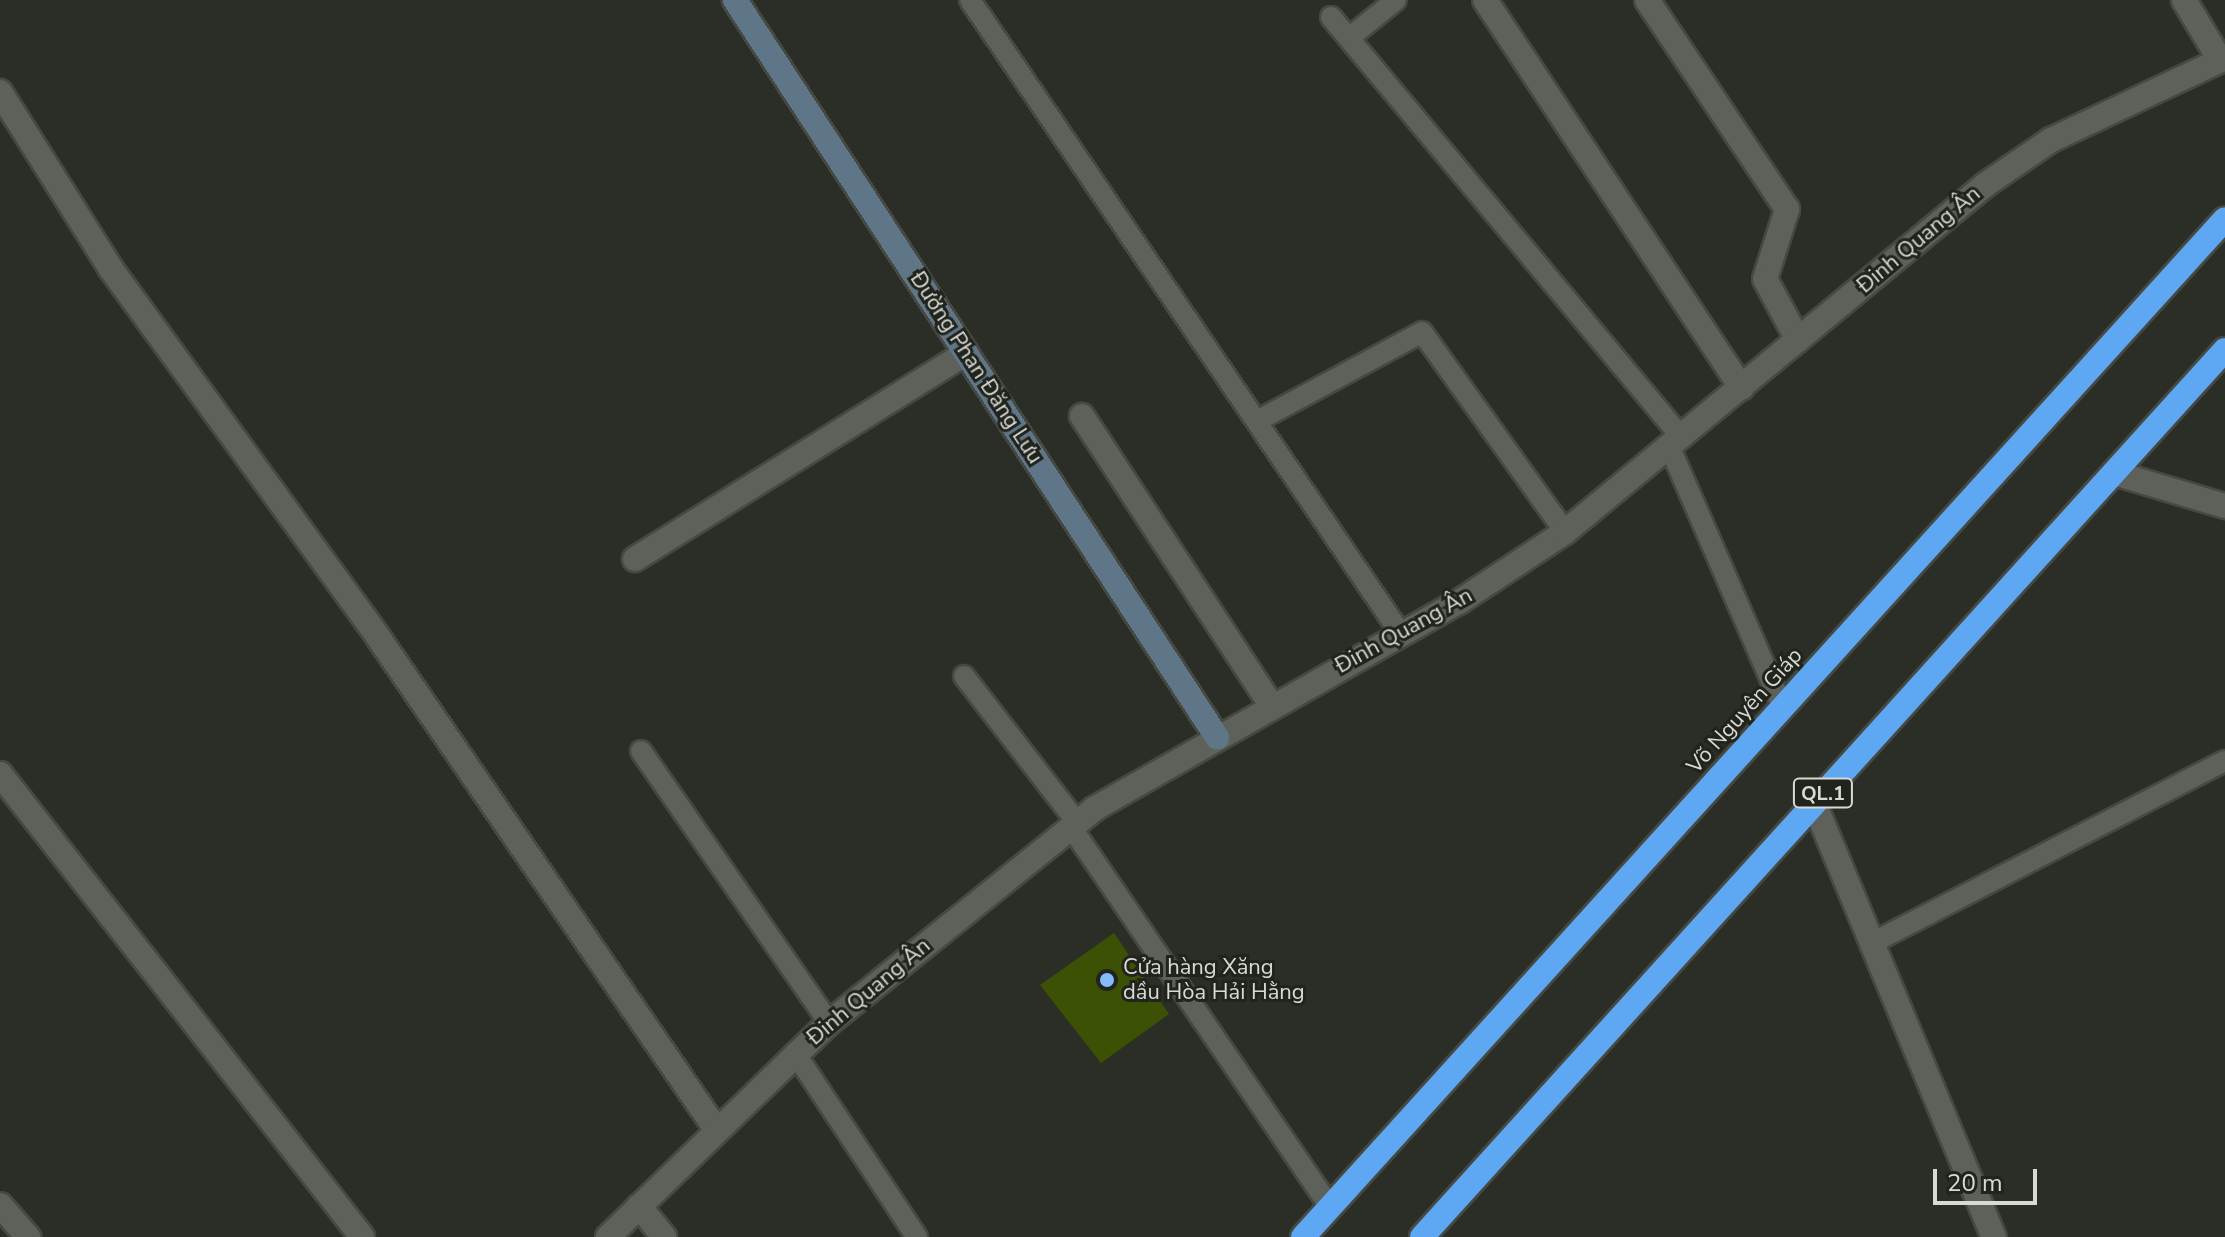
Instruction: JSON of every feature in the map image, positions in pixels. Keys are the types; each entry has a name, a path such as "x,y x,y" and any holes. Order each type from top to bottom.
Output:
{"highway":[{"name":"Võ Nguyên Giáp","path":"1303,1237 2225,219"},
{"name":"QL.1","path":"1422,1237 2225,350"}],"street":[{"name":"Đường Phan Đăng Lưu","path":"735,0 1217,737"},
{"path":"1485,0 1742,388"},
{"path":"1647,0 1787,209 1765,279 1798,340"},
{"path":"2184,0 2223,59"},
{"name":"Đinh Quang Ân","path":"608,1237 795,1053 1074,824 1271,705 1401,634 1565,532 1985,185 2051,140 2223,59"},
{"path":"0,92 111,269 378,637 716,1129"},
{"path":"635,559 966,353"},
{"path":"1082,416 1271,705"},
{"path":"2114,473 2225,506"},
{"path":"0,774 362,1237"},
{"path":"1814,803 1994,1237"},
{"path":"0,1205 28,1237"},
{"path":"639,1206 664,1237"}],"lane":[{"path":"970,0 1401,634"},
{"path":"1349,38 1396,0"},
{"path":"1331,17 1676,443 1783,708"},
{"path":"1257,421 1422,332 1565,532"},
{"path":"964,676 1074,824 1330,1207"},
{"path":"641,751 829,1023"},
{"path":"1870,944 2225,761"},
{"path":"795,1053 917,1237"}],"building":[{"path":"1114,933 1169,1014 1101,1063 1040,985"}],"place":[{"name":"Cửa hàng Xăng dầu Hòa Hải Hằng","path":"1107,980"}]}
